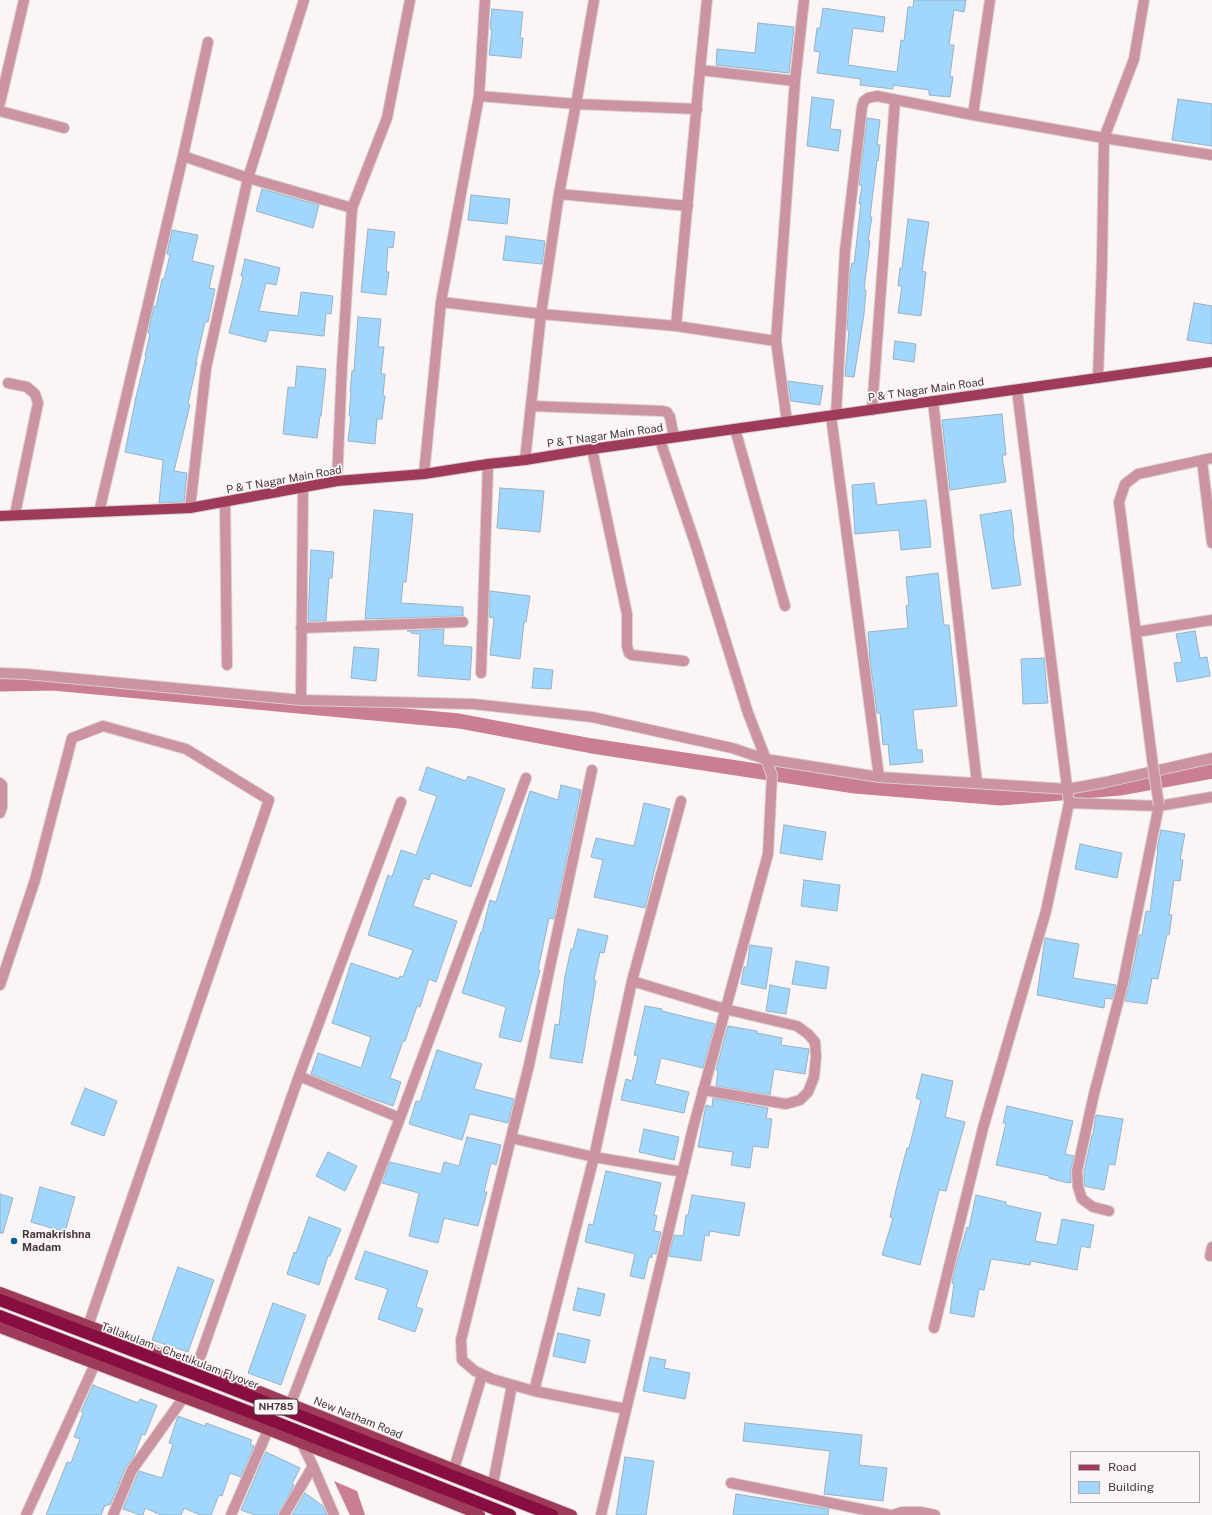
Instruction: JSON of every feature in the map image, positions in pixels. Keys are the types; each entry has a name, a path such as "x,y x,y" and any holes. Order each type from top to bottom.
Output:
{"highway":[{"name":"Tallakulam - Chettikulam Flyover","path":"0,1300 199,1376 552,1515"},
{"name":"NH785","path":"0,1316 268,1419 510,1515"}],"main road":[{"name":"P & T Nagar Main Road","path":"0,516 16,514 190,508 337,482 424,474 674,437 1212,362"},
{"name":"New Natham Road","path":"0,1292 197,1366 454,1470 572,1515"},
{"path":"0,1328 184,1397 480,1515"}],"street":[{"path":"0,103 24,0"},
{"path":"190,508 206,368 248,178 304,0"},
{"path":"337,482 342,366 352,208 387,118 410,0"},
{"path":"424,474 441,302 479,96 485,0"},
{"path":"525,460 541,314 559,194 594,0"},
{"path":"676,326 707,0"},
{"path":"787,422 776,341 795,81 804,0"},
{"path":"973,115 990,0"},
{"path":"1098,378 1104,138 1134,60 1144,0"},
{"path":"99,512 184,156 208,42"},
{"path":"700,70 795,81"},
{"path":"479,96 576,104 697,109"},
{"path":"879,777 833,415 845,251 862,107 864,101 868,98 877,96 973,115 1212,156"},
{"path":"872,410 896,100"},
{"path":"0,110 64,128"},
{"path":"184,156 248,178 352,208"},
{"path":"559,194 688,206"},
{"path":"441,302 541,314 676,326 776,341"},
{"path":"8,383 27,387 35,394 38,403 16,514"},
{"path":"934,1328 983,1128 1046,911 1069,802 1017,390"},
{"path":"933,401 977,783"},
{"path":"531,406 663,411 667,412 670,416 674,437"},
{"path":"735,429 785,606"},
{"path":"601,1515 703,1090 768,854 772,775 748,712 696,546 660,440"},
{"path":"592,449 625,606 627,646 629,653 632,655 684,661"},
{"path":"1110,1211 1093,1207 1082,1199 1078,1187 1077,1171 1094,1094 1123,983 1159,806 1119,502 1125,484 1138,474 1207,459 1212,543"},
{"path":"481,673 488,464"},
{"path":"300,700 303,488"},
{"path":"225,502 228,665"},
{"path":"1136,632 1212,620"},
{"path":"301,628 463,622"},
{"path":"0,673 26,674 300,700 473,704 592,717 732,748 766,759 879,777 1068,789 1212,758"},
{"path":"0,985 34,880 72,738 103,726 186,749 269,800 88,1326"},
{"path":"592,770 529,1066 461,1340 462,1360 475,1371 492,1380 534,1391 626,1409"},
{"path":"291,1403 400,1118 526,778"},
{"path":"0,783 2,785 2,807 0,813"},
{"path":"1069,802 1159,806 1212,797"},
{"path":"534,1391 594,1157 632,981 681,801"},
{"path":"197,1366 299,1076 401,802"},
{"path":"632,981 725,1009 796,1026 808,1034 815,1042 816,1057 814,1078 808,1092 800,1100 786,1104 703,1090"},
{"path":"299,1076 400,1118"},
{"path":"511,1138 594,1157 683,1172"},
{"path":"26,1515 95,1364"},
{"path":"454,1470 482,1375"},
{"path":"494,1484 512,1385"},
{"path":"113,1515 132,1470 184,1397"},
{"path":"231,1515 268,1430"},
{"path":"302,1444 334,1515"},
{"path":"284,1515 313,1466"},
{"path":"731,1483 890,1515"},
{"path":"893,1515 902,1512 921,1512 935,1515"}],"shaded area":[{"path":"334,1481 357,1491 365,1515 350,1515"}],"building":[{"path":"914,0 966,0 964,12 954,10 949,45 954,45 950,76 953,77 950,97 929,95 929,90 893,85 893,89 860,85 861,79 817,73 820,52 814,51 817,28 820,28 823,8 885,17 883,32 853,28 848,65 897,72 901,40 904,41 908,7 913,7"},
{"path":"492,9 523,12 520,38 523,38 521,58 489,55 492,29 490,29"},
{"path":"758,23 794,27 789,73 716,65 717,49 755,53"},
{"path":"812,97 834,100 830,129 841,130 838,151 807,146"},
{"path":"1178,99 1212,104 1212,146 1172,140"},
{"path":"867,118 880,120 877,145 880,145 870,217 872,217 868,241 870,241 864,290 866,290 864,314 854,377 845,376 849,330 847,330 850,273 852,263 854,264 861,204 859,204 862,185 859,185"},
{"path":"262,189 319,205 313,228 256,211"},
{"path":"471,195 510,199 507,224 468,220"},
{"path":"908,219 929,222 922,271 926,272 921,316 898,313 902,286 898,286 900,268 902,268"},
{"path":"368,229 395,232 393,248 388,247 386,272 389,272 386,295 361,292"},
{"path":"172,230 198,235 192,261 214,266 209,288 215,289 208,322 205,322 188,404 190,405 174,471 187,473 184,502 159,503 163,460 125,452 146,356 150,334 148,333 154,306 156,307 162,279 164,279 170,255 167,254"},
{"path":"506,236 545,241 542,264 503,260"},
{"path":"245,259 280,268 276,285 266,283 259,311 298,316 301,292 333,296 331,314 326,313 324,336 269,330 266,342 229,333 243,277 241,276"},
{"path":"1194,303 1212,306 1212,344 1187,340"},
{"path":"358,317 381,319 378,347 384,347 381,374 385,374 383,396 385,396 382,419 377,419 375,444 348,441 351,416 349,416 350,391 352,371 354,371"},
{"path":"895,341 916,344 914,362 893,359"},
{"path":"297,366 326,369 317,438 283,434 288,387 295,388"},
{"path":"788,381 823,386 820,405 791,401"},
{"path":"1002,414 1006,455 1002,455 1006,482 950,490 942,420"},
{"path":"874,483 877,505 926,500 931,547 901,550 899,530 855,534 852,485"},
{"path":"500,488 544,491 540,532 497,528"},
{"path":"374,510 413,514 406,582 403,582 401,603 463,607 463,616 365,619"},
{"path":"1011,510 1021,585 992,589 980,515"},
{"path":"311,550 334,552 332,578 329,578 326,621 308,621"},
{"path":"938,573 944,625 949,625 957,706 913,710 917,750 922,750 923,762 890,765 888,744 883,745 880,713 877,713 870,661 868,632 908,628 906,606 909,605 906,577"},
{"path":"490,591 530,596 526,622 524,622 520,659 490,655 494,618 489,617"},
{"path":"444,629 443,645 472,647 470,680 418,676 420,634 407,631"},
{"path":"1195,631 1200,658 1207,657 1210,676 1177,682 1174,663 1182,662 1176,634"},
{"path":"354,647 379,649 376,681 351,678"},
{"path":"1044,658 1048,703 1023,704 1021,659"},
{"path":"534,668 553,670 551,689 532,688"},
{"path":"427,767 466,781 468,776 505,789 471,887 431,873 429,880 423,878 413,906 457,921 436,982 429,979 420,1007 417,1006 390,1078 401,1082 393,1106 311,1074 318,1053 361,1068 371,1037 332,1023 351,963 399,979 400,976 403,977 413,950 368,935 388,875 392,877 401,850 416,855 437,796 419,790"},
{"path":"561,785 581,790 554,919 549,918 538,970 540,970 521,1042 499,1037 506,1007 462,993 482,932 490,900 496,902 530,791 558,800"},
{"path":"644,803 670,809 645,908 594,897 603,860 591,857 596,838 634,846"},
{"path":"784,825 826,832 822,860 780,853"},
{"path":"1161,830 1185,834 1180,860 1183,860 1180,881 1174,880 1169,915 1172,915 1169,935 1167,934 1158,979 1152,978 1147,1004 1125,1001 1139,935 1142,935 1146,911 1150,912 1157,849"},
{"path":"1080,844 1122,853 1117,878 1075,869"},
{"path":"804,880 840,885 837,911 801,906"},
{"path":"578,929 608,936 604,953 600,952 594,980 596,981 582,1063 550,1058 555,1024 559,1025 565,976 571,949 573,949"},
{"path":"1045,938 1079,944 1073,978 1116,985 1112,999 1105,998 1104,1008 1037,995"},
{"path":"750,945 772,948 766,989 741,984 744,967 747,967"},
{"path":"796,961 829,967 826,989 792,984"},
{"path":"770,985 790,989 786,1014 766,1011"},
{"path":"645,1006 662,1009 662,1011 715,1024 703,1068 661,1058 655,1084 689,1092 684,1113 621,1100 626,1079 632,1081 638,1056 634,1055"},
{"path":"728,1026 757,1031 757,1033 782,1038 781,1045 809,1049 805,1074 774,1069 770,1095 716,1086 718,1071 716,1070"},
{"path":"437,1050 482,1064 474,1089 514,1099 508,1123 470,1114 462,1140 409,1124 416,1101 420,1102"},
{"path":"922,1074 953,1081 945,1117 965,1122 946,1191 939,1190 920,1265 882,1255 893,1218 890,1217 897,1186 907,1148 909,1148 921,1100 916,1098"},
{"path":"85,1088 117,1101 104,1136 71,1124"},
{"path":"713,1098 768,1108 766,1118 772,1119 768,1148 753,1146 750,1168 731,1165 733,1152 698,1147 706,1105 712,1107"},
{"path":"1007,1106 1073,1121 1065,1154 1074,1156 1071,1170 1071,1183 1049,1178 1049,1176 996,1165 1006,1123 1003,1123"},
{"path":"1096,1115 1123,1119 1115,1165 1109,1164 1104,1190 1084,1186 1084,1172"},
{"path":"644,1129 679,1137 674,1160 639,1152"},
{"path":"467,1137 501,1145 496,1165 491,1163 484,1192 487,1192 478,1226 444,1218 438,1243 409,1236 419,1193 382,1183 390,1162 441,1174 444,1162 459,1166"},
{"path":"328,1152 357,1166 345,1191 316,1176"},
{"path":"606,1171 661,1183 654,1215 657,1216 654,1231 661,1232 656,1254 652,1253 652,1258 649,1257 644,1279 630,1276 635,1254 585,1242 589,1224 593,1225"},
{"path":"40,1187 75,1197 65,1232 31,1222"},
{"path":"0,1194 13,1198 3,1233 0,1233"},
{"path":"692,1195 745,1203 739,1236 710,1231 709,1236 705,1235 701,1261 669,1256 674,1235 683,1236 686,1215 688,1215"},
{"path":"976,1195 1006,1202 1006,1205 1041,1213 1035,1241 1057,1245 1062,1219 1094,1225 1090,1248 1081,1246 1077,1270 1031,1261 1030,1265 991,1259 984,1290 979,1289 974,1317 950,1313 954,1272 967,1227 969,1228"},
{"path":"309,1217 341,1229 330,1256 328,1256 319,1285 287,1274 294,1252 296,1253"},
{"path":"365,1251 428,1271 416,1307 423,1309 415,1332 378,1319 388,1289 355,1279"},
{"path":"178,1267 214,1280 188,1352 152,1340"},
{"path":"578,1288 605,1294 600,1316 573,1310"},
{"path":"273,1303 306,1315 281,1385 248,1373"},
{"path":"558,1333 590,1340 585,1363 553,1356"},
{"path":"650,1357 666,1360 664,1368 690,1373 685,1399 643,1391"},
{"path":"93,1385 138,1403 140,1399 157,1405 145,1435 142,1434 133,1458 126,1467 110,1505 105,1505 101,1515 46,1515 67,1462 71,1463 80,1439 74,1437 83,1413 81,1412"},
{"path":"178,1416 205,1426 206,1423 252,1440 250,1444 254,1446 241,1477 230,1473 222,1496 219,1495 211,1515 200,1515 184,1508 181,1515 161,1515 145,1508 143,1515 140,1515 123,1509 139,1471 162,1478 173,1444 169,1443"},
{"path":"745,1423 862,1435 859,1465 887,1468 883,1501 824,1494 830,1451 743,1441"},
{"path":"266,1452 300,1468 292,1484 294,1485 278,1515 255,1515 241,1510"},
{"path":"625,1457 654,1461 646,1515 616,1515"},
{"path":"305,1493 323,1506 327,1515 292,1515"},
{"path":"736,1494 829,1509 828,1515 733,1515"}],"waterway":[{"path":"0,684 53,683 459,721 592,746 855,786 1001,798 1120,788 1212,771"}],"place":[{"name":"Ramakrishna Madam","path":"14,1241"}]}
